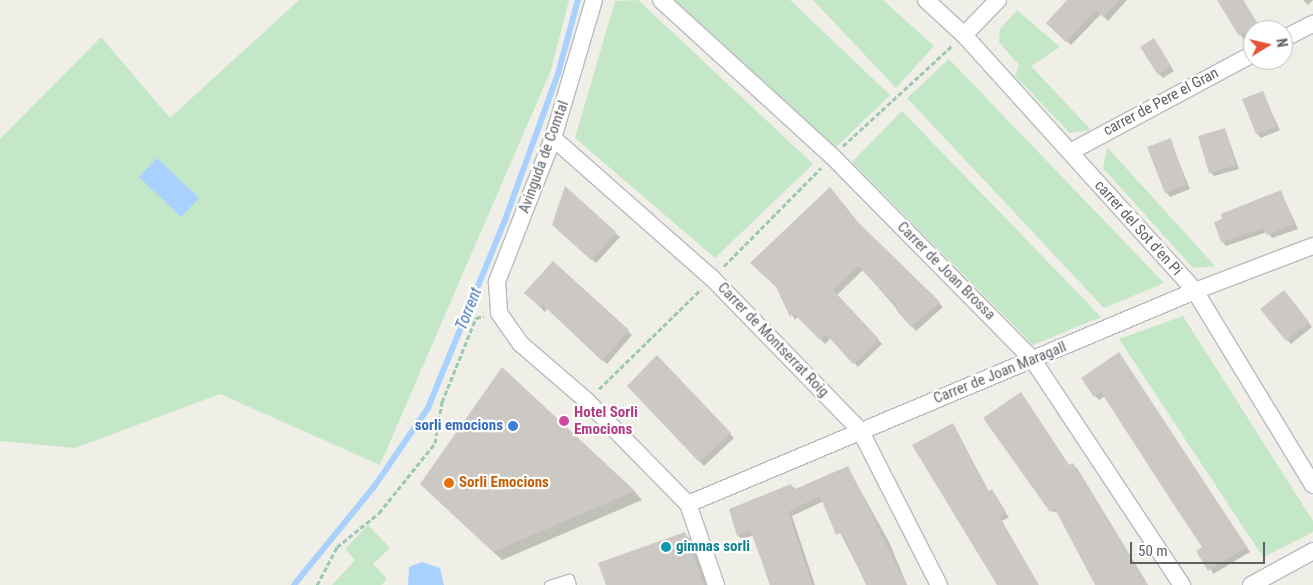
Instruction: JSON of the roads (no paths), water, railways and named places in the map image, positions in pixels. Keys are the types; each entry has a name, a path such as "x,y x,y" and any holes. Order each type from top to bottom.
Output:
{"street":[{"name":"Avinguda de Comtal","path":"594,0 554,138 497,282 499,313 521,344 587,401 688,504"},
{"name":"Carrer de Joan Brossa","path":"661,0 832,156 1033,360 1182,585"},
{"name":"carrer del Sot d'en Pi","path":"926,0 964,35 1195,291 1313,485"},
{"path":"964,35 998,0"},
{"path":"1293,34 1313,24"},
{"name":"carrer de Pere el Gran","path":"1070,152 1243,59"},
{"name":"Carrer de Montserrat Roig","path":"554,138 712,278 860,430 939,585"},
{"name":"Carrer de Joan Maragall","path":"688,504 860,430 1033,360 1195,291 1313,246"},
{"path":"688,504 716,585"},
{"path":"1251,585 1313,551"}],"lane":[{"path":"549,585 569,579 571,585"}],"water":[{"path":"157,158 199,198 181,217 139,177"},
{"path":"422,562 440,568 444,585 408,585 409,567"}],"waterway":[{"name":"Torrent","path":"294,585 374,487 428,408 504,223 558,74 578,0"}],"place":[{"name":"Hotel Sorli Emocions","path":"564,421"},
{"name":"sorli emocions","path":"513,426"},
{"name":"Sorli Emocions","path":"449,483"},
{"name":"gimnas sorli","path":"666,547"}]}
